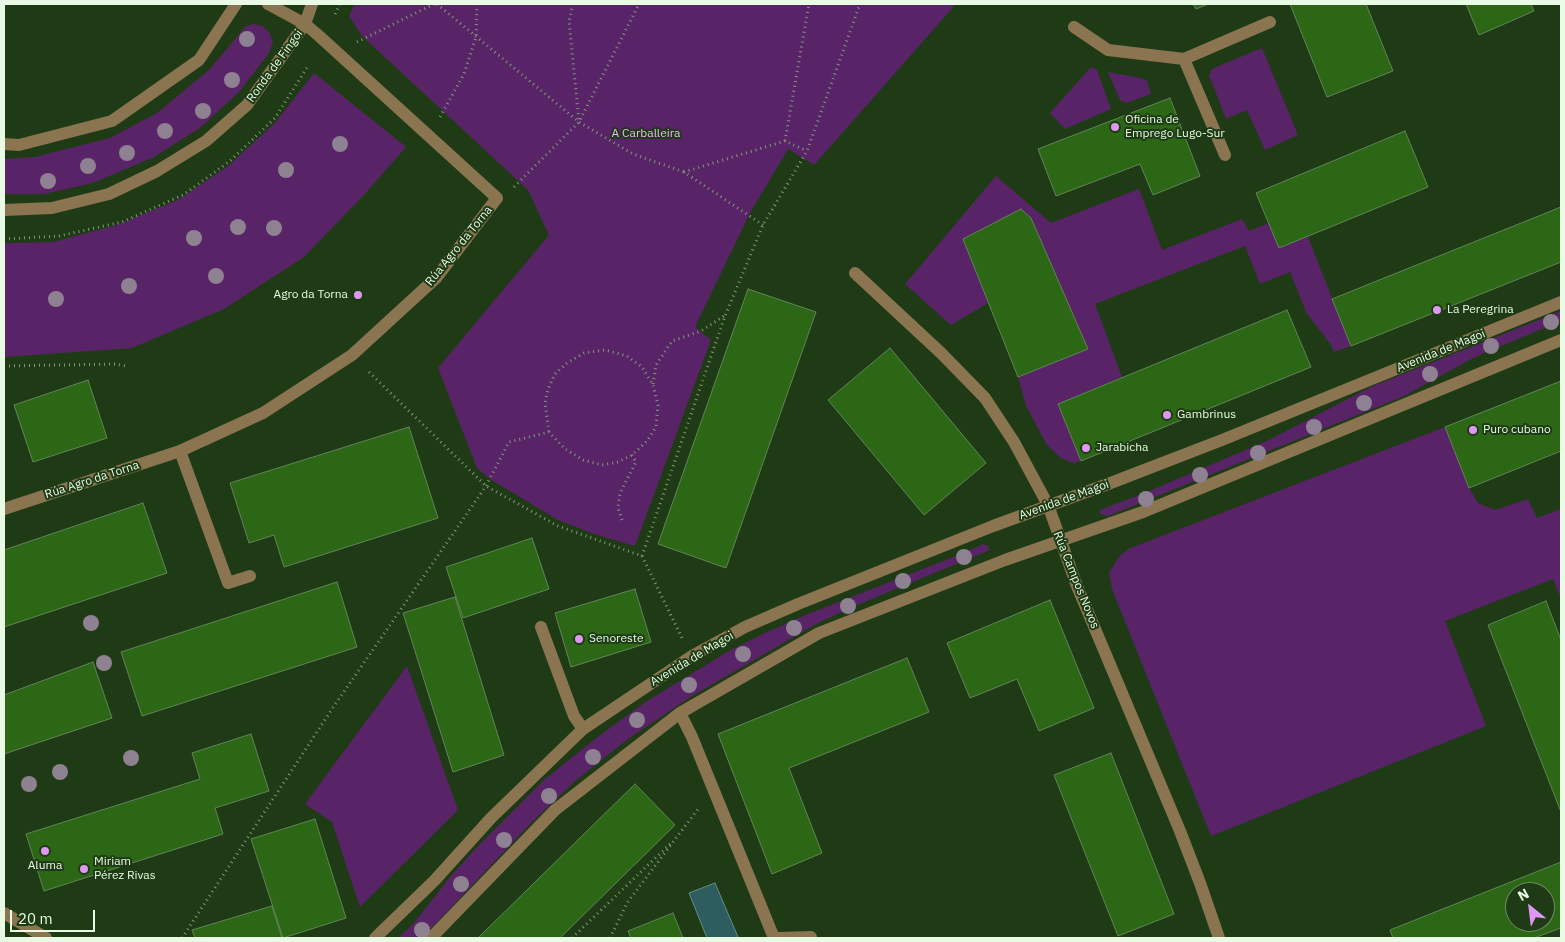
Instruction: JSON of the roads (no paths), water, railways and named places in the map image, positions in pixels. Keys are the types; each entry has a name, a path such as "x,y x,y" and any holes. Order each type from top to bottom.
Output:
{"street":[{"path":"4,144 19,145 112,121 199,60 236,4"},
{"name":"Ronda de Fingoi","path":"268,4 304,24"},
{"name":"Ronda de Fingoi","path":"4,210 52,208 109,194 165,166 206,141 247,105 304,24 312,4"},
{"path":"1074,27 1108,50 1184,59 1270,22"},
{"name":"Rúa Agro da Torna","path":"4,509 180,451 263,413 352,355 436,278 497,198 343,56 304,24"},
{"path":"1184,59 1225,155"},
{"name":"Rúa Campos Novos","path":"855,273 941,353 985,398 1014,442 1048,506 1060,541 1180,831 1219,938"},
{"name":"Avenida de Magoi","path":"375,938 434,881 491,818 583,729 692,656 745,627 798,604 1048,506 1213,444 1561,302"},
{"path":"431,938 555,810 680,713 819,633 987,568 1152,508 1561,340"},
{"path":"180,451 228,583 250,576"},
{"path":"541,627 574,716 583,729"},
{"path":"680,713 692,737 774,938"},
{"path":"4,913 46,938"},
{"path":"779,938 811,937"}],"water":[{"path":"715,883 738,937 707,938 689,893"}],"place":[{"name":"Oficina de Emprego Lugo-Sur","path":"1115,127"},
{"name":"Agro da Torna","path":"358,295"},
{"name":"La Peregrina","path":"1437,310"},
{"name":"Gambrinus","path":"1167,415"},
{"name":"Puro cubano","path":"1473,430"},
{"name":"Jarabicha","path":"1086,448"},
{"name":"Senoreste","path":"579,639"},
{"name":"Aluma","path":"45,851"},
{"name":"Miriam Pérez Rivas","path":"84,869"}],"park label":[{"name":"A Carballeira","path":"646,134"}]}
